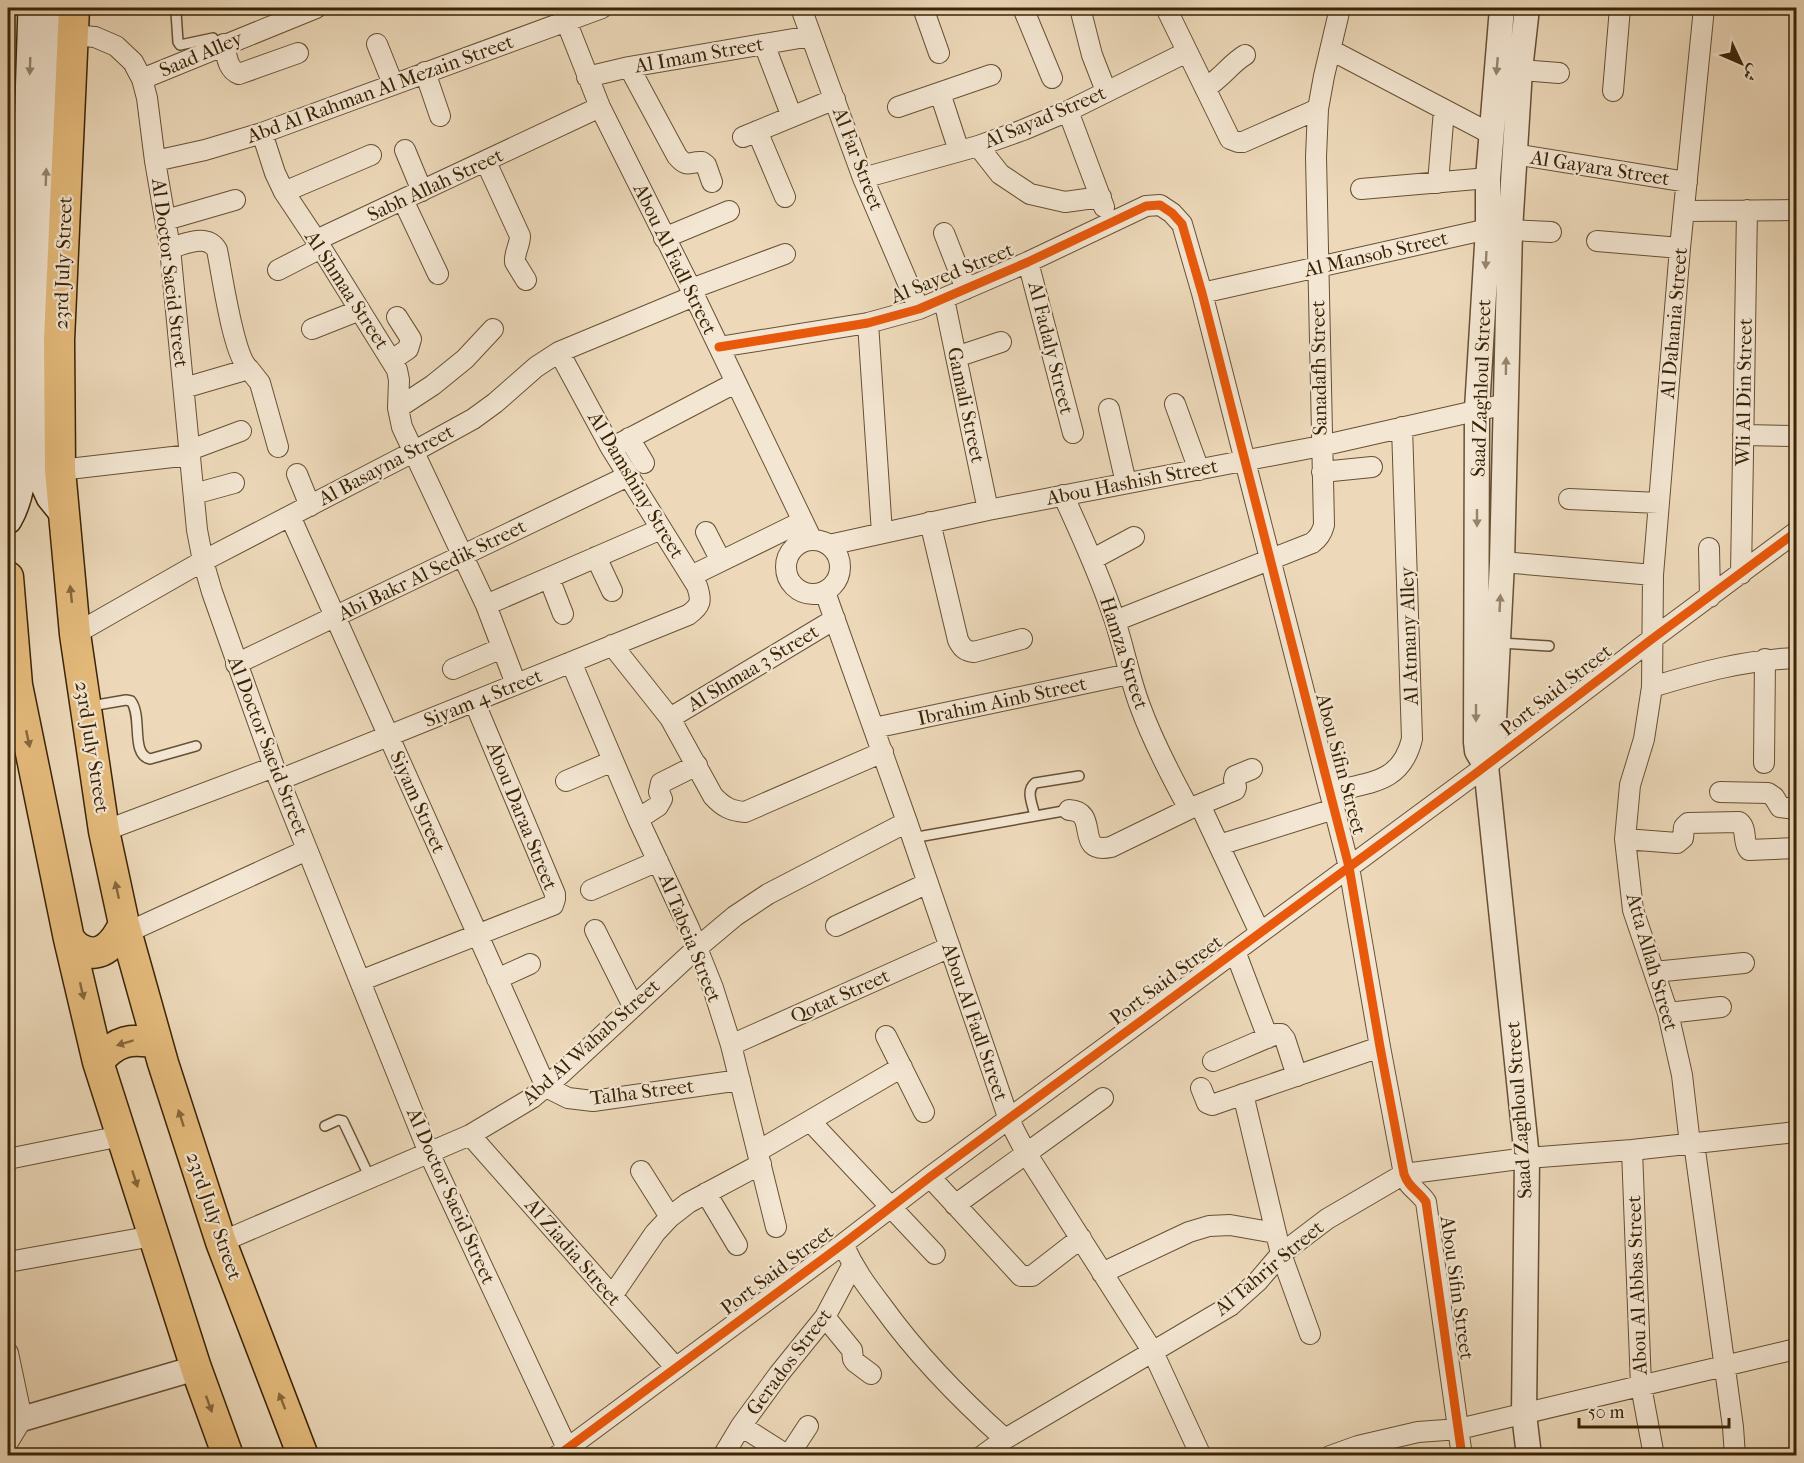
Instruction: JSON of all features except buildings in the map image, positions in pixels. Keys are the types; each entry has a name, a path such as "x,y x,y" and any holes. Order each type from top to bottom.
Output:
{"main road":[{"path":"32,8 35,235 43,373 38,456 41,477 50,497 63,513"},
{"path":"8,520 21,485 21,350 35,235 52,8"},
{"name":"23rd July Street","path":"73,21 59,340 60,470 75,634 104,831 125,928 157,1043 221,1242 303,1455"},
{"path":"8,577 17,685 69,939 98,1062 196,1368 228,1455"},
{"path":"69,939 80,949 94,952 108,948 125,928"},
{"path":"98,1062 118,1044 130,1040 157,1043"}],"street":[{"name":"Saad Alley","path":"142,79 219,41 316,8"},
{"name":"Abd Al Rahman Al Mezain Street","path":"155,161 205,150 261,133 425,72 563,14 602,8"},
{"name":"Al Far Street","path":"801,8 863,178 919,309"},
{"path":"923,8 939,53"},
{"path":"1023,8 1052,78"},
{"path":"1080,8 1092,55 1106,91"},
{"name":"Sanadafh Street","path":"1115,621 1312,543 1318,539 1324,525 1316,157 1318,109 1340,8"},
{"name":"Saad Zaghloul Street","path":"1486,766 1493,739 1502,562 1506,404 1499,230 1488,178 1502,8"},
{"name":"Saad Zaghloul Street","path":"1527,8 1514,154 1499,230 1478,409 1476,742 1477,751 1486,766 1527,1158 1524,1414 1529,1455"},
{"path":"1613,91 1620,8"},
{"name":"Al Dahania Street","path":"1652,639 1653,576 1680,248 1704,8"},
{"path":"1170,9 1187,52 1230,139 1238,142 1318,109"},
{"name":"Abou Al Fadl Street","path":"563,14 600,107 664,238 803,521 821,542"},
{"name":"Al Doctor Saeid Street","path":"73,21 95,37 116,46 132,62 142,79 147,98 170,248 197,530 203,561 236,664 276,773 429,1153 564,1453"},
{"name":"Al Imam Street","path":"587,77 629,67 812,36"},
{"path":"219,41 230,68 239,74 298,53"},
{"path":"377,44 393,84"},
{"path":"765,44 792,117"},
{"path":"1330,50 1491,134"},
{"name":"Al Sayad Street","path":"863,178 1023,130 1068,111 1187,52"},
{"path":"1205,88 1245,55"},
{"path":"629,67 677,156 685,164 702,162 706,165 712,182"},
{"path":"1520,70 1559,73"},
{"path":"425,72 440,116"},
{"path":"898,108 990,75"},
{"path":"940,93 969,148 1000,174 1030,194 1065,201 1101,197"},
{"path":"785,197 750,134 835,99"},
{"name":"Sabh Allah Street","path":"278,270 314,252 318,243 325,236 600,107"},
{"path":"1438,183 1444,110"},
{"path":"1068,111 1110,223"},
{"name":"Al Shmaa Street","path":"261,133 284,192 392,360 399,380 398,408 402,427 486,606 516,684"},
{"path":"405,150 422,191"},
{"name":"Al Gayara Street","path":"1514,154 1686,182"},
{"path":"284,192 371,155"},
{"path":"486,162 520,236 514,262 526,280"},
{"path":"1361,189 1488,178"},
{"path":"403,200 438,274"},
{"path":"166,220 235,201"},
{"name":"Al Sayed Street","path":"719,347 868,323 919,309 1028,262 1146,206 1160,205 1182,224"},
{"name":"Wli Al Din Street","path":"1741,574 1747,210"},
{"name":"Al Gayara Street","path":"1684,211 1797,210"},
{"path":"664,238 729,211"},
{"name":"Abou Sifin Street","path":"1182,224 1202,293 1349,867 1404,1174 1410,1186 1426,1202 1462,1455"},
{"name":"Al Mansob Street","path":"1202,293 1499,230 1551,232"},
{"path":"945,233 966,289"},
{"path":"170,248 203,240 209,241 217,250 237,346 244,365 260,383 278,447"},
{"path":"1597,241 1680,248"},
{"name":"Al Basayna Street","path":"75,634 203,561 473,419 536,367 559,352 692,292 785,254"},
{"name":"Al Fadaly Street","path":"1028,262 1073,433"},
{"name":"Gamali Street","path":"944,299 988,510"},
{"path":"312,329 360,310"},
{"path":"392,360 408,349 411,339 397,317"},
{"path":"868,323 882,533"},
{"path":"398,408 433,385 465,359 493,329"},
{"path":"956,357 1001,342"},
{"name":"Al Damshiny Street","path":"559,352 611,448 691,576 701,597 697,608 688,615"},
{"path":"184,388 249,369"},
{"path":"611,448 735,382"},
{"path":"1175,404 1199,470"},
{"name":"Abou Hashish Street","path":"821,542 882,533 1063,495 1321,446 1506,404"},
{"path":"1109,409 1126,483"},
{"name":"Al Atmany Alley","path":"1219,845 1386,777 1400,768 1408,754 1412,739 1402,427"},
{"path":"60,470 190,452 241,431"},
{"path":"1743,435 1797,436"},
{"path":"629,438 644,463"},
{"path":"1322,472 1372,467"},
{"path":"297,474 310,506"},
{"name":"Abi Bakr Al Sedik Street","path":"236,664 628,476"},
{"path":"194,494 234,483"},
{"name":"Hamza Street","path":"1063,495 1093,559 1115,621 1129,674 1144,716 1168,770 1219,845 1260,933"},
{"path":"1569,499 1659,503"},
{"name":"Siyam Street","path":"290,516 546,1087"},
{"path":"691,576 803,521"},
{"path":"930,522 961,647 974,652 1022,639"},
{"path":"486,606 661,529"},
{"path":"706,531 722,561"},
{"name":"Port Said Street","path":"564,1453 930,1177 1486,766 1797,532"},
{"path":"1093,559 1134,537"},
{"path":"821,542 839,557 840,573 832,587 825,592 808,594 792,585 786,570 787,560 790,552 796,546 821,542"},
{"path":"1708,548 1710,597"},
{"path":"596,557 612,591"},
{"path":"1502,562 1653,576"},
{"path":"549,578 563,614"},
{"name":"Abou Al Fadl Street","path":"825,592 883,752 1009,1120 1026,1153 1153,1352 1201,1455"},
{"name":"Siyam 4 Street","path":"104,831 388,736 688,615"},
{"name":"Al Shmaa 3 Street","path":"670,718 835,619"},
{"name":"Atta Allah Street","path":"1652,639 1652,687 1644,740 1630,785 1625,838 1633,910 1668,1013 1682,1075 1736,1455"},
{"path":"612,645 670,718 713,796 733,811 745,812 883,752"},
{"path":"453,669 502,648"},
{"path":"1652,687 1704,671 1764,659 1797,658"},
{"path":"1764,659 1764,763"},
{"name":"Al Tabeia Street","path":"571,662 638,819 698,946 740,1080 776,1227"},
{"name":"Ibrahim Ainb Street","path":"874,728 1129,674"},
{"name":"Abou Daraa Street","path":"360,981 553,905 555,894 474,701"},
{"path":"566,781 613,761"},
{"path":"638,819 662,802 659,792 661,783 697,765"},
{"path":"1069,810 1076,810 1086,818 1089,840 1095,846 1103,849 1111,848 1194,807 1235,790 1235,776 1252,769"},
{"path":"1720,792 1768,794 1774,797 1780,807 1797,809"},
{"path":"1625,838 1677,843 1683,838 1684,827 1688,823 1739,822 1744,828 1746,846 1749,850 1797,848"},
{"name":"Abd Al Wahab Street","path":"221,1242 470,1135 517,1107 546,1087 698,946 735,916 768,894 910,830"},
{"path":"125,928 307,850"},
{"path":"591,890 658,861"},
{"path":"836,926 928,883"},
{"path":"595,930 633,1006"},
{"name":"Qotat Street","path":"730,1045 950,947"},
{"path":"1235,951 1268,1038"},
{"path":"1654,972 1744,963"},
{"path":"497,979 530,964"},
{"path":"1668,1013 1721,1008"},
{"path":"1213,1060 1278,1034 1285,1037 1297,1076"},
{"path":"886,1036 924,1112"},
{"path":"1201,1088 1207,1103 1212,1105 1380,1047"},
{"path":"612,1296 655,1233 670,1217 688,1203 706,1194 760,1158 810,1121 902,1067"},
{"name":"Talha Street","path":"546,1087 568,1098 593,1101 740,1080"},
{"path":"1243,1094 1281,1254 1310,1334"},
{"path":"955,1205 1103,1098"},
{"path":"810,1121 935,1254"},
{"name":"Al Tahrir Street","path":"982,1455 1005,1439 1230,1306 1258,1281 1281,1254 1327,1218 1404,1174 1527,1158 1632,1150 1797,1132"},
{"name":"Al Ziadia Street","path":"470,1135 676,1368"},
{"path":"8,1159 121,1136"},
{"name":"Abou Al Abbas Street","path":"1632,1150 1641,1386 1654,1455"},
{"path":"640,1171 670,1217"},
{"path":"930,1177 1018,1274 1025,1277 1032,1276 1081,1238"},
{"path":"706,1194 737,1245"},
{"path":"1102,1273 1189,1232 1209,1226 1230,1225 1276,1233"},
{"path":"8,1262 153,1236"},
{"path":"843,1244 852,1266 926,1362 964,1402 1005,1439"},
{"name":"Gerados Street","path":"723,1455 779,1374 825,1317 852,1266"},
{"path":"825,1317 852,1350 854,1360 871,1374"},
{"path":"1330,1455 1418,1432 1459,1429 1797,1349"},
{"path":"8,1353 15,1421 8,1442"},
{"path":"15,1421 196,1368"},
{"path":"741,1426 785,1454 790,1452 808,1426"}],"lane":[{"path":"160,8 172,9 176,12 180,45 219,41"},
{"path":"1498,643 1549,646"},
{"path":"86,707 131,701 136,710 140,752 146,758 150,759 196,746"},
{"path":"1035,816 1029,790 1032,784 1079,776"},
{"path":"910,830 1069,810"},
{"path":"325,1126 338,1120 343,1121 370,1178"}],"cycle path":[{"path":"719,347 868,323 919,309 1028,262 1146,206 1160,205 1182,224 1202,293 1349,867 1404,1174 1426,1202 1462,1456"},
{"path":"557,1456 1475,774 1796,532"}]}
